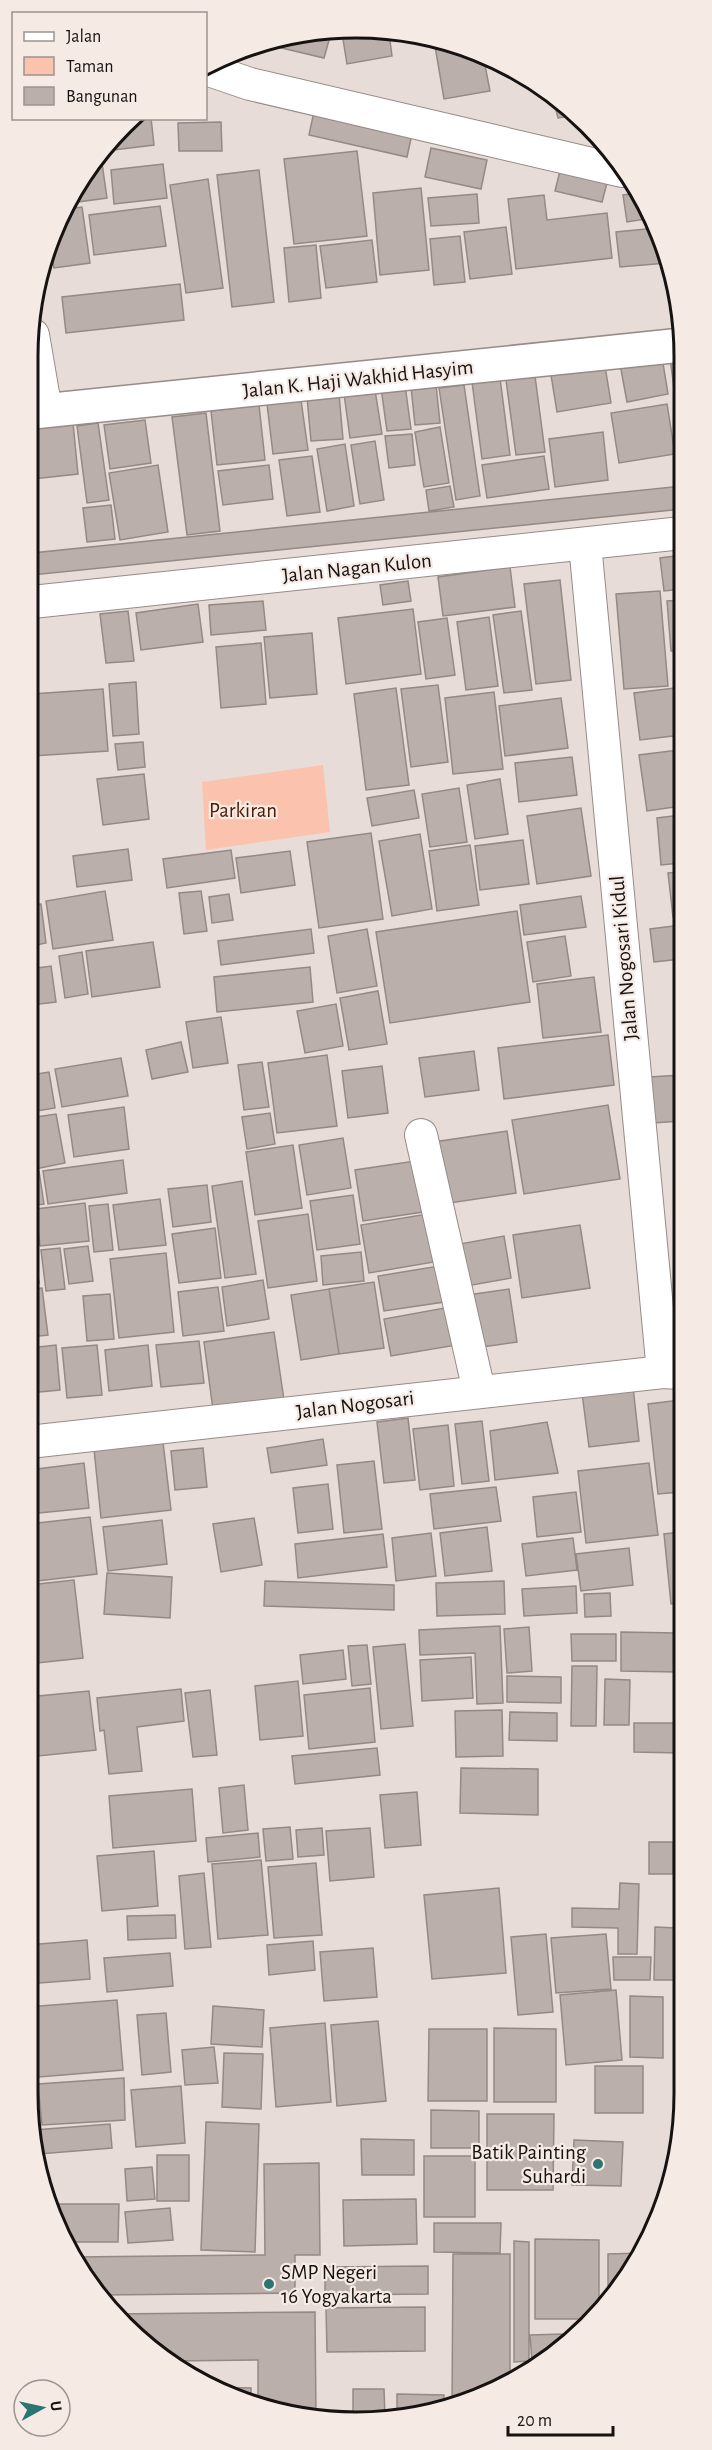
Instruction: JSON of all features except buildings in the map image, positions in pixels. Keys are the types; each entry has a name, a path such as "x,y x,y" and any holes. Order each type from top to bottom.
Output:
{"main road":[{"name":"Jalan K. Haji Wakhid Hasyim","path":"39,411 674,346"}],"street":[{"path":"213,71 250,84 614,169"},
{"name":"Jalan Nagan Kulon","path":"38,601 674,534"},
{"name":"Jalan Nogosari Kidul","path":"585,544 672,1373"},
{"path":"421,1135 479,1391"},
{"name":"Jalan Nogosari","path":"38,1441 479,1391 672,1373"}],"green space":[{"name":"Parkiran","path":"323,765 330,832 206,850 202,782"}],"place":[{"name":"Batik Painting Suhardi","path":"598,2164"},
{"name":"SMP Negeri 16 Yogyakarta","path":"269,2284"}]}
